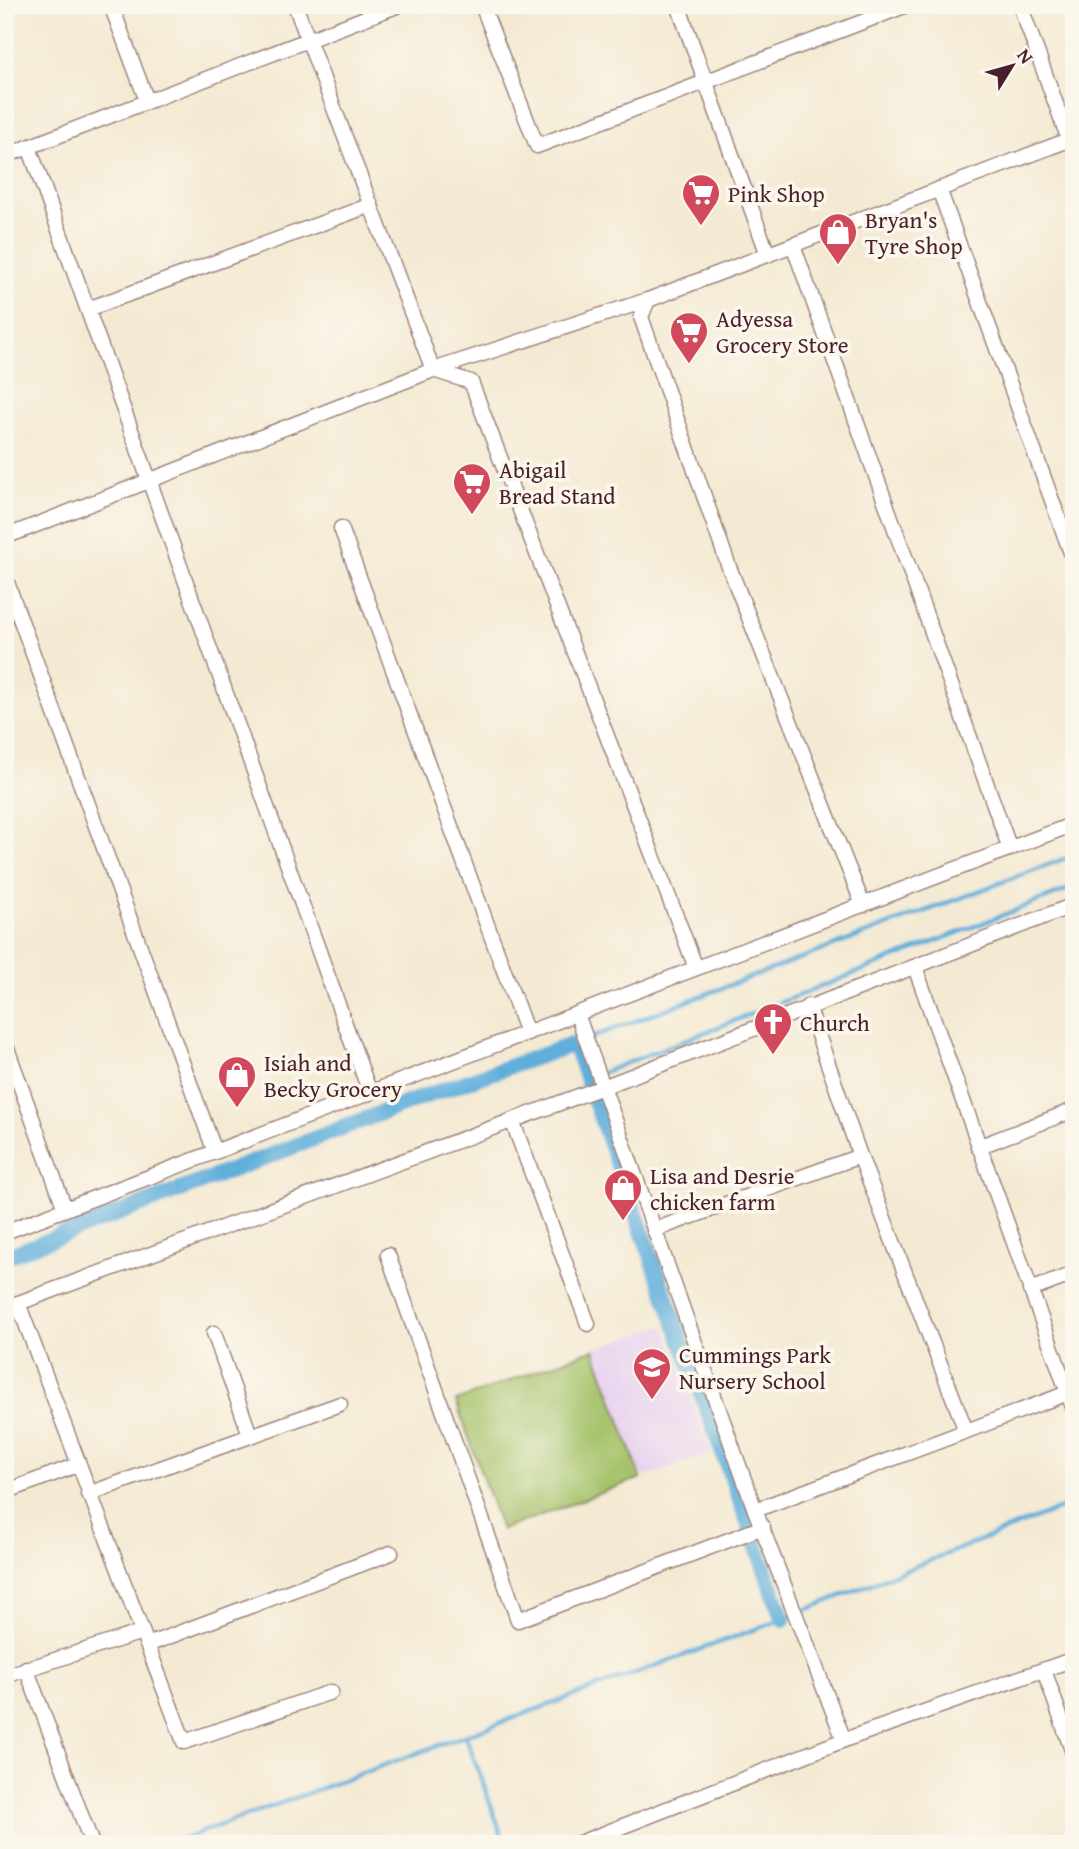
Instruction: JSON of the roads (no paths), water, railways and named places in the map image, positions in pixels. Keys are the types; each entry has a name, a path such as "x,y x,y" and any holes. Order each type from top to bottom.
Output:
{"street":[{"path":"111,5 147,101"},
{"path":"295,5 433,369"},
{"path":"5,156 399,5"},
{"path":"482,5 537,146 907,5"},
{"path":"678,5 768,255"},
{"path":"5,537 433,369 648,300 1071,139 1020,5"},
{"path":"29,147 370,1093"},
{"path":"939,190 1074,561"},
{"path":"88,309 371,205"},
{"path":"793,245 1010,849"},
{"path":"648,300 641,317 724,553 863,905"},
{"path":"433,369 471,382 696,968"},
{"path":"341,528 527,1033"},
{"path":"5,577 215,1152"},
{"path":"5,1232 1074,824"},
{"path":"331,1692 187,1743 182,1740 77,1465 11,1305 603,1087 1074,905"},
{"path":"755,1510 966,1431 1072,1403 915,967"},
{"path":"808,1006 860,1156 966,1431"},
{"path":"577,1014 755,1510 844,1740"},
{"path":"5,1043 65,1209"},
{"path":"978,1147 1074,1110"},
{"path":"512,1120 588,1324"},
{"path":"654,1230 860,1156"},
{"path":"388,1255 518,1620 763,1527"},
{"path":"1030,1290 1074,1274"},
{"path":"214,1333 250,1436"},
{"path":"88,1494 340,1404"},
{"path":"5,1492 77,1465"},
{"path":"5,1676 26,1668 145,1638 391,1553"},
{"path":"577,1844 601,1839 844,1740 1074,1659"},
{"path":"26,1668 92,1844"},
{"path":"1044,1670 1074,1756"}],"waterway":[{"path":"574,1044 1074,855"},
{"path":"586,1079 1074,887"},
{"path":"5,1257 423,1097 574,1044 783,1619"},
{"path":"169,1844 783,1619 1074,1503"},
{"path":"466,1737 505,1844"}],"place":[{"name":"Pink Shop","path":"701,227"},
{"name":"Bryan's Tyre Shop","path":"838,266"},
{"name":"Adyessa Grocery Store","path":"689,365"},
{"name":"Abigail Bread Stand","path":"472,516"},
{"name":"Church","path":"773,1056"},
{"name":"Isiah and Becky Grocery","path":"237,1109"},
{"name":"Lisa and Desrie chicken farm","path":"623,1222"},
{"name":"Cummings Park Nursery School","path":"652,1401"}]}
